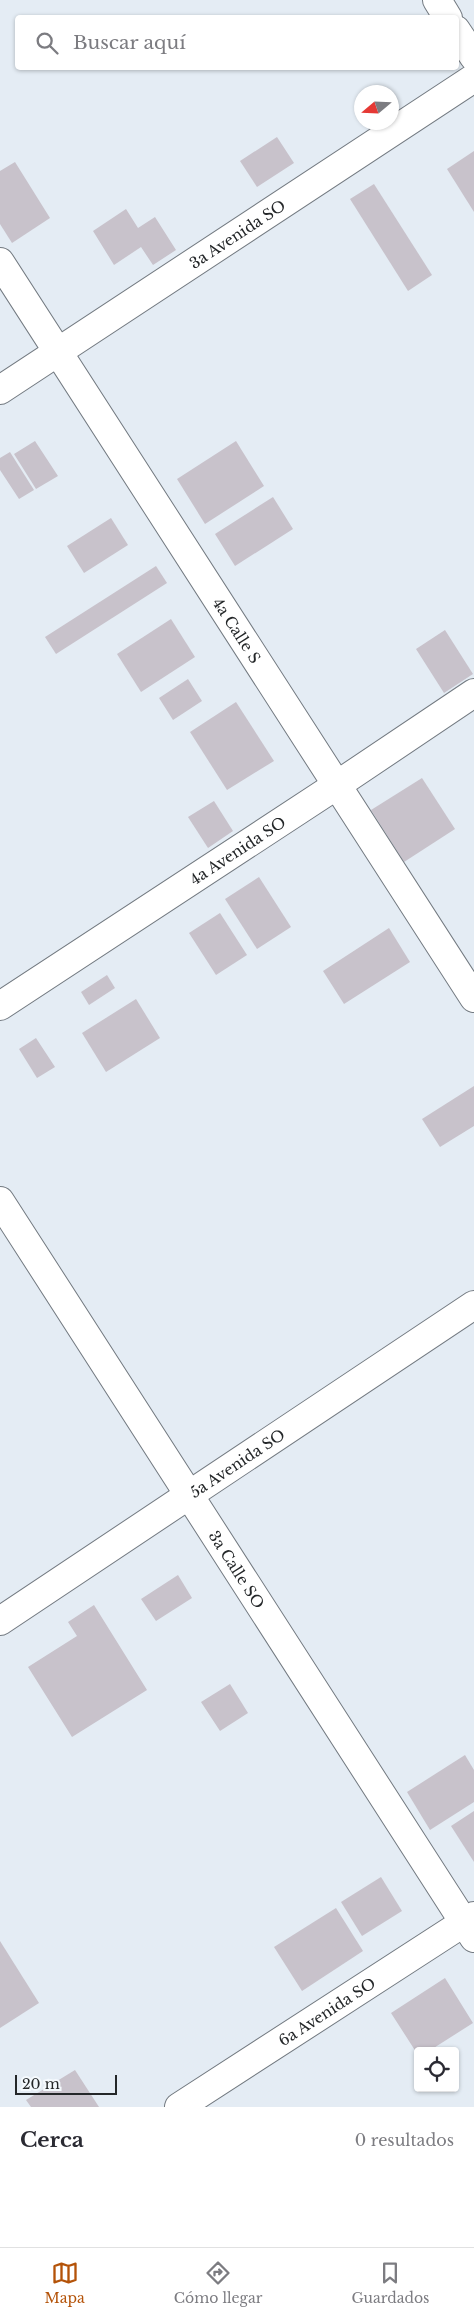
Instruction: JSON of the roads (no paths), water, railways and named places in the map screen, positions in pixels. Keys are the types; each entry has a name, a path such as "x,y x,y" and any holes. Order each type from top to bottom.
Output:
{"street":[{"path":"437,0 446,15"},
{"path":"459,34 474,57"},
{"name":"3a Avenida SO","path":"0,390 474,78"},
{"name":"4a Calle S","path":"0,262 474,998"},
{"name":"4a Avenida SO","path":"0,1006 474,693"},
{"name":"3a Calle SO","path":"0,1201 471,1925"},
{"name":"5a Avenida SO","path":"0,1621 474,1305"},
{"name":"6a Avenida SO","path":"179,2107 471,1925"}]}
